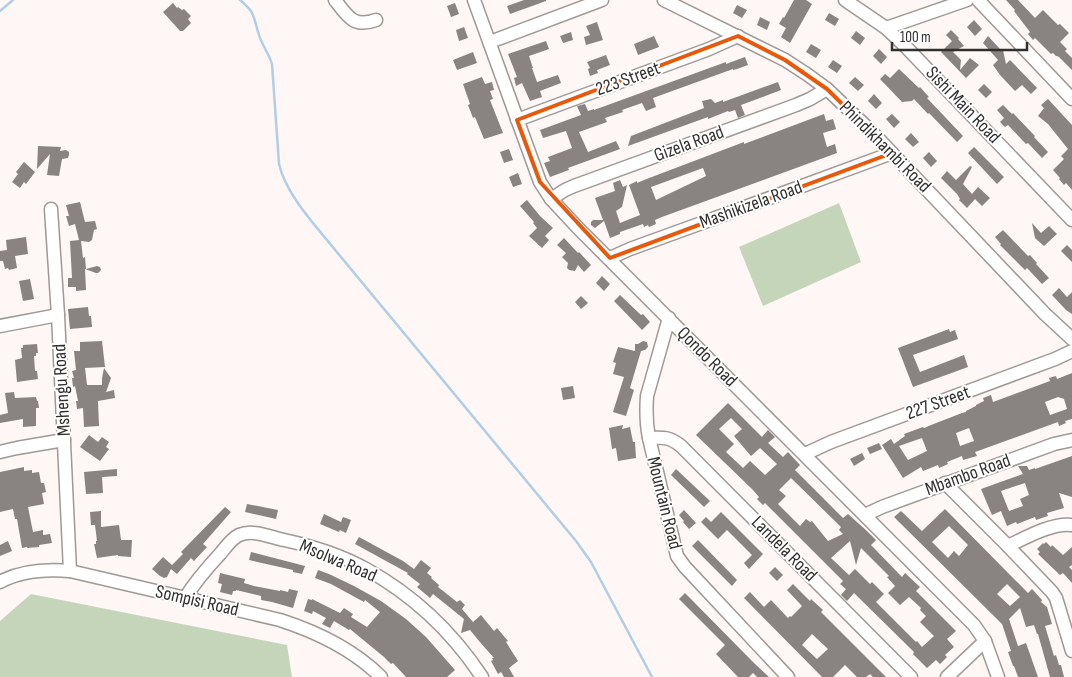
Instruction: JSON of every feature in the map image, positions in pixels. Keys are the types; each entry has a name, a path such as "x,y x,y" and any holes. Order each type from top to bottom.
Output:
{"street":[{"path":"335,0 355,22 365,24 376,20"},
{"name":"Qondo Road","path":"474,0 544,190 578,228 974,625 985,642 998,677"},
{"path":"490,42 602,0"},
{"name":"Phindikhambi Road","path":"664,0 785,60 827,89 892,153 1045,314 1072,339"},
{"name":"Sishi Main Road","path":"845,0 858,7 886,28 924,64 1072,220"},
{"path":"886,28 967,0"},
{"path":"978,0 1072,98"},
{"name":"223 Street","path":"517,120 701,52 738,36"},
{"name":"Gizela Road","path":"551,199 574,186 796,106 827,89"},
{"name":"Mashikizela Road","path":"610,258 892,153"},
{"name":"Mshengu Road","path":"50,209 58,315 70,571"},
{"path":"0,326 58,315"},
{"name":"Mountain Road","path":"669,318 648,396 646,421 677,556 685,567 788,677"},
{"name":"227 Street","path":"805,454 831,442 1055,360 1072,352"},
{"name":"Landela Road","path":"649,438 663,437 681,446 911,677"},
{"path":"0,452 64,440"},
{"name":"Mbambo Road","path":"865,514 882,506 1054,444 1072,440"},
{"path":"945,483 1052,592 1056,598 1072,650"},
{"path":"1008,546 1056,526 1072,525"},
{"name":"Msolwa Road","path":"185,598 202,574 231,541 238,536 250,533 260,534 291,542 327,552 366,569 388,583 427,613 445,630 464,651 482,677"},
{"name":"Sompisi Road","path":"0,582 36,570 70,571 280,620 300,626 322,636 353,654 381,677"},
{"path":"947,677 985,642"}],"highlighted area":[{"path":"738,36 785,60 827,89 892,153 610,258 540,182 517,120"}],"green space":[{"path":"839,203 861,262 763,306 739,247"},
{"path":"31,594 287,645 292,677 0,677 0,621"}],"building":[{"path":"524,0 546,1 510,14 507,6"},
{"path":"794,0 806,0 812,4 790,43 781,37 786,28 779,24"},
{"path":"1006,0 1018,0 1035,18 1043,10 1069,33 1060,42 1072,58 1072,70 1059,57 1053,53 1051,54 1035,38 1033,40 1028,34 1030,32"},
{"path":"173,3 177,8 184,9 191,16 188,19 191,23 183,31 180,31 163,12"},
{"path":"455,3 459,14 451,17 447,6"},
{"path":"737,5 747,10 742,18 733,13"},
{"path":"829,13 839,19 835,26 825,20"},
{"path":"760,17 770,22 767,30 757,25"},
{"path":"974,20 982,29 975,36 967,27"},
{"path":"597,22 603,40 586,45 584,37 590,35 586,26"},
{"path":"464,27 468,38 459,41 456,30"},
{"path":"951,30 964,46 953,52 961,60 960,70 970,58 979,65 966,78 941,52 952,41 946,35"},
{"path":"856,31 865,38 860,45 851,38"},
{"path":"571,32 573,40 563,43 560,36"},
{"path":"654,36 659,47 638,55 634,44"},
{"path":"988,36 1003,50 1006,64 1010,60 1037,88 1031,94 1022,85 1015,91 1000,75 993,65 998,60 983,43"},
{"path":"546,41 549,49 529,56 537,82 558,75 561,83 540,91 542,97 530,101 522,83 516,86 514,78 517,77 508,54"},
{"path":"811,44 821,50 816,58 806,52"},
{"path":"879,49 887,57 881,64 873,56"},
{"path":"473,52 477,63 457,70 453,60"},
{"path":"606,55 610,65 597,70 598,73 590,76 588,69 590,68 587,62"},
{"path":"745,57 748,65 653,98 656,107 646,111 642,103 605,118 607,122 579,132 588,152 616,141 620,149 568,168 569,170 550,177 544,163 550,161 548,157 572,148 566,131 543,138 540,130 581,115 577,106 585,104 588,111 594,110 726,62 726,64"},
{"path":"833,60 842,66 837,73 828,67"},
{"path":"899,69 920,87 929,97 927,98 963,136 957,142 914,99 902,102 880,79 885,74 890,78"},
{"path":"482,77 485,84 492,82 494,90 490,91 493,99 490,100 503,133 484,139 468,105 470,104 463,84"},
{"path":"855,77 864,85 858,91 849,83"},
{"path":"778,82 781,90 741,105 745,115 738,118 735,110 728,111 628,146 631,136 704,108 702,101 711,99 715,103 723,100 723,102"},
{"path":"984,84 992,92 986,98 978,90"},
{"path":"874,94 882,103 876,109 868,101"},
{"path":"1048,99 1072,125 1072,190 1066,183 1064,185 1053,170 1064,159 1061,156 1068,149 1048,124 1038,116 1044,108 1041,105"},
{"path":"1003,105 1013,113 1048,152 1042,158 1008,125 1005,127 1000,122 1004,118 997,110"},
{"path":"824,114 826,121 833,119 836,129 823,133 827,147 835,144 837,153 662,217 655,220 656,224 649,227 648,225 644,227 643,224 620,232 620,234 610,238 604,221 595,228 591,225 593,220 603,220 595,198 615,191 613,183 620,180 623,187 627,185 622,207 616,211 620,223 640,215 629,185 744,142 744,144","holes":["703,168 706,176 656,200 651,187"]},
{"path":"892,114 900,122 894,128 886,119"},
{"path":"911,133 919,142 913,147 905,139"},
{"path":"38,146 61,147 60,151 66,150 69,152 68,158 62,159 59,176 47,175 50,154 37,169"},
{"path":"974,147 1004,177 997,184 968,153"},
{"path":"509,149 513,160 504,163 500,152"},
{"path":"929,152 937,161 931,167 923,158"},
{"path":"24,162 35,172 26,184 24,182 20,188 12,182 18,174 16,172"},
{"path":"970,166 972,167 963,184 972,194 978,187 990,198 982,206 975,199 967,208 959,200 957,194 941,178 947,171 956,180"},
{"path":"518,173 522,184 513,187 509,177"},
{"path":"527,200 553,228 545,236 549,240 542,248 529,236 537,228 520,206"},
{"path":"80,202 85,222 95,221 97,229 94,230 92,240 89,242 81,241 86,269 97,266 101,270 96,273 85,269 86,290 76,291 76,287 68,287 68,278 72,278 70,241 79,240 75,224 69,226 66,216 69,216 66,205"},
{"path":"1032,223 1041,233 1049,226 1057,234 1044,246 1035,238"},
{"path":"1003,230 1028,256 1030,255 1049,278 1042,284 1027,268 1025,270 1000,245 995,237"},
{"path":"26,237 28,254 15,256 17,268 5,269 3,261 0,261 0,251 7,250 6,240"},
{"path":"564,238 591,265 584,272 578,265 575,271 567,268 568,263 562,257 566,253 557,245"},
{"path":"1067,245 1072,250 1072,262 1061,251"},
{"path":"602,276 610,284 604,291 596,283"},
{"path":"30,279 34,299 23,301 19,281"},
{"path":"1059,288 1067,297 1072,292 1072,314 1052,295"},
{"path":"620,295 650,322 642,330 614,301"},
{"path":"581,296 588,303 581,309 575,302"},
{"path":"88,307 92,327 70,329 68,309"},
{"path":"949,329 950,332 955,330 958,339 913,355 920,372 964,355 968,367 913,387 898,348"},
{"path":"102,341 105,367 85,368 87,385 102,385 104,368 111,378 106,392 114,390 115,398 98,401 99,426 84,427 83,408 77,409 76,401 78,401 75,386 73,387 72,378 74,378 72,371 76,370 74,351 80,351 80,342"},
{"path":"643,341 647,342 648,347 641,351 630,388 634,390 626,416 613,412 624,377 613,374 616,363 613,362 618,347 635,351 635,344"},
{"path":"37,344 38,353 34,356 35,371 37,371 38,379 17,382 15,360 22,358 21,348 23,348 23,345"},
{"path":"1072,373 1072,419 1065,421 1066,423 1059,426 1058,422 975,452 977,456 963,460 962,456 947,462 948,464 939,468 938,465 923,471 921,467 903,478 882,445 891,439 894,444 905,436 904,434 966,412 984,401 983,398 991,395 993,402 1050,381 1049,378 1056,376 1057,379","holes":["1058,397 1064,399 1067,409 1050,415 1045,402","969,428 974,441 960,446 956,433","922,438 927,451 908,460 899,446"]},
{"path":"573,386 575,398 563,400 561,388"},
{"path":"14,392 15,398 36,397 39,408 36,408 36,426 23,427 23,419 0,423 0,415 8,413 5,393"},
{"path":"728,403 762,437 768,430 775,437 768,443 783,457 788,452 800,465 795,470 843,518 848,514 876,540 871,545 902,577 905,573 920,587 916,591 956,631 947,639 954,647 945,655 947,657 940,664 936,660 927,668 913,654 914,652 854,593 847,601 841,595 846,589 840,584 843,581 765,503 763,505 757,499 759,497 752,489 696,435","holes":["731,418 742,429 734,436 751,456 760,448 777,464 765,475 750,461 743,468 726,452 734,444 719,429","791,478 841,527 839,530 843,534 828,541 812,521 810,522 806,519 800,526 778,504 786,496 779,490","850,541 856,565 861,548 889,576 887,577 895,586 888,593 900,605 909,597 921,608 920,610 926,616 920,622 934,636 922,647 876,602 884,594 872,582 870,584 855,569 849,575 831,558"]},
{"path":"623,425 622,429 630,427 633,442 635,442 636,458 618,461 616,448 612,449 609,428"},
{"path":"89,435 98,442 102,437 109,442 106,447 109,449 100,461 80,447"},
{"path":"879,443 882,449 870,454 867,448"},
{"path":"862,453 865,459 854,466 850,459"},
{"path":"1072,456 1072,497 1059,493 1064,508 1047,513 1048,516 1036,520 1035,517 1007,526 1001,511 992,515 981,489 1023,474 1018,466 1027,466 1029,470","holes":["1025,483 1029,495 1020,499 1023,506 1009,511 1001,491"]},
{"path":"24,467 24,471 32,470 32,473 39,472 41,483 44,483 46,492 42,493 44,504 28,507 33,532 43,530 43,535 50,534 52,543 39,545 39,547 22,548 17,519 15,519 13,509 0,512 0,472"},
{"path":"117,469 117,476 102,477 103,493 86,494 84,472"},
{"path":"676,469 710,501 704,507 671,475"},
{"path":"247,504 278,510 276,519 245,512"},
{"path":"225,507 231,512 203,544 207,547 194,561 191,558 177,574 171,569 167,577 164,578 152,569 163,557 172,565 183,554 181,552"},
{"path":"945,509 1028,593 1032,589 1047,607 1052,624 1045,626 1054,656 1056,655 1059,665 1061,665 1064,677 1050,677 1038,634 1034,625 1026,627 1020,608 1009,619 1018,646 1026,643 1038,677 1018,677 1008,652 1011,651 1002,624 894,517 901,511 922,531","holes":["949,526 968,545 959,556 954,551 948,558 932,542","1007,584 1020,597 1010,606 997,594"]},
{"path":"684,510 696,523 689,529 679,515"},
{"path":"101,511 101,527 119,525 121,540 132,540 131,557 118,555 97,558 94,544 97,541 95,525 91,525 90,512"},
{"path":"721,512 763,554 749,569 744,563 752,555 727,530 718,539 701,522 706,517 711,522"},
{"path":"324,514 341,522 343,517 351,520 346,533 320,524"},
{"path":"359,537 414,569 421,560 431,568 427,573 439,585 438,587 457,602 460,600 465,605 462,609 473,622 481,615 494,631 497,628 508,641 506,642 518,661 509,668 514,677 504,677 501,672 498,674 491,661 494,658 470,630 461,633 464,619 433,594 430,598 417,587 420,584 408,573 355,544"},
{"path":"698,540 737,580 732,586 692,546"},
{"path":"8,541 12,551 0,556 0,545"},
{"path":"1046,542 1063,555 1072,547 1072,565 1069,567 1072,570 1072,583 1063,573 1060,575 1038,554 1040,552 1037,549"},
{"path":"251,552 305,566 302,574 293,572 293,570 249,560"},
{"path":"775,567 783,575 777,581 769,573"},
{"path":"318,570 354,586 381,601 406,619 426,637 455,670 447,677 406,677 393,663 391,664 350,629 334,621 330,628 322,624 326,618 313,611 312,614 304,611 308,599 312,599 340,613 344,608 353,614 351,617 367,627 380,612 365,600 364,602 331,584 315,578"},
{"path":"220,573 245,579 244,583 254,586 288,592 289,589 298,591 293,608 261,600 261,596 236,590 233,591 232,595 220,592 222,584 218,583"},
{"path":"793,584 810,601 811,599 823,610 821,612 886,677 873,677 870,674 866,677 857,677 845,665 833,677 822,677 744,598 750,592 764,607 771,600 788,618 802,606 787,590","holes":["812,634 828,649 817,659 802,645"]},
{"path":"685,593 769,677 757,677 753,673 749,677 738,677 716,654 725,645 679,599"}],"waterway":[{"path":"0,11 13,0"},
{"path":"240,0 255,19 260,39 272,64 279,164 295,199 576,541 591,562 652,677"}]}
